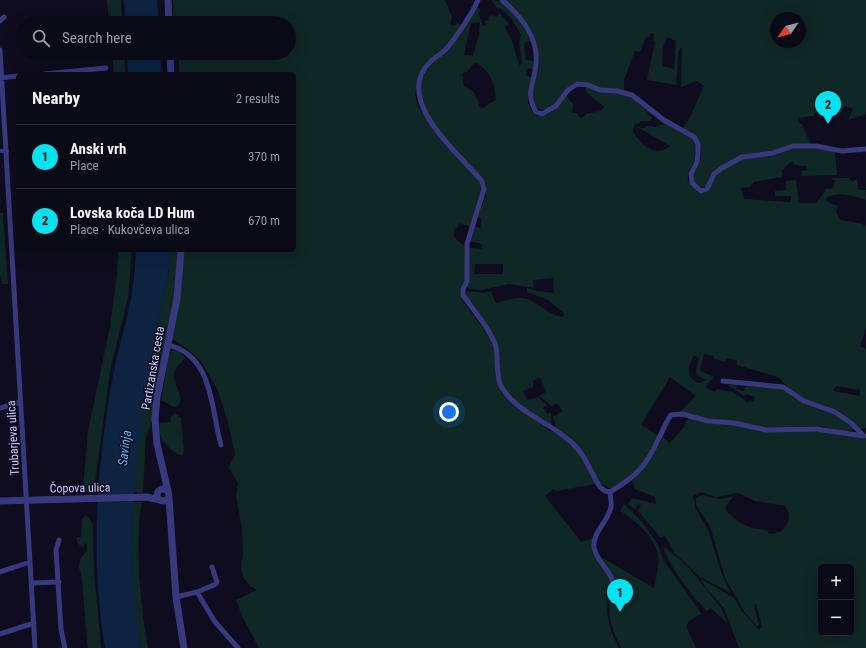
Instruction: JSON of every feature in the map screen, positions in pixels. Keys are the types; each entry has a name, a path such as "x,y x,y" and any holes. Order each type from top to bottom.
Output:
{"street":[{"path":"168,0 169,16"},
{"path":"478,0 453,41 425,68 418,85 419,101 437,131 482,181 484,189 467,244 468,281 463,289 463,295 492,338 496,347 500,385 509,396 552,429 559,431 574,444 600,487 605,491 610,492 636,475 648,461 665,423 671,415 682,414 708,421 734,423 766,430 816,429 865,436"},
{"path":"502,0 522,19 530,31 534,43 536,66 530,98 536,112 542,114 556,106 573,86 577,84 588,85 600,90 617,91 632,95 664,120 688,132 694,137 698,144 698,162 691,174 692,183 695,187 705,191 714,174 742,156 773,153 793,146 816,146 842,151 866,149"},
{"name":"Trubarjeva ulica","path":"0,50 35,648"},
{"path":"170,60 171,72"},
{"path":"65,72 106,68"},
{"path":"1,78 16,76"},
{"path":"0,151 7,150"},
{"name":"Partizanska cesta","path":"163,496 164,476 157,444 155,419 157,397 176,299 181,252"},
{"path":"168,345 177,347 187,352 204,374 208,384 221,445"},
{"path":"723,381 783,387 804,401 835,412 851,423 865,436"},
{"path":"0,408 20,402"},
{"path":"610,492 611,507 599,529 594,545 595,552 612,578 613,589"},
{"path":"163,496 169,511 176,597 184,648"},
{"name":"Čopova ulica","path":"0,501 163,496"},
{"path":"59,540 56,550 61,629 65,648"},
{"path":"0,572 30,562"},
{"path":"176,597 197,592 216,584 212,567"},
{"path":"32,583 59,582"},
{"path":"197,592 215,622 238,648"},
{"path":"0,634 34,623"}],"green space":[{"path":"107,0 121,0 122,16 108,16"},
{"path":"173,0 445,0 452,17 450,24 454,25 458,23 461,25 448,44 426,62 418,78 415,94 418,106 437,135 474,174 483,187 471,227 459,223 457,228 455,228 453,236 464,246 466,278 460,289 460,293 465,304 492,341 495,352 497,380 502,393 548,430 562,436 586,462 595,484 556,491 553,489 545,496 581,542 594,538 593,548 606,570 612,586 607,602 607,610 612,633 619,648 259,648 242,616 236,600 257,590 250,586 243,577 241,567 243,555 242,528 236,496 238,483 229,468 235,454 228,422 218,391 201,361 185,347 172,339 184,252 296,252 296,72 179,72 179,60 296,60 296,16 174,16"},
{"path":"491,0 498,1 511,8 522,20 529,34 531,41 524,43 526,60 535,61 534,70 528,68 526,75 531,77 528,103 535,115 540,116 549,114 561,104 566,96 573,104 572,113 577,113 580,118 585,116 585,114 601,111 604,107 587,93 585,85 600,91 619,93 629,96 638,101 663,121 683,130 689,135 696,147 696,155 688,175 688,181 693,187 704,193 715,176 729,165 744,158 773,154 794,147 812,147 835,152 837,175 802,176 802,171 807,170 806,166 795,165 792,161 782,170 782,177 754,182 750,187 741,188 744,199 791,202 791,196 775,196 775,191 786,190 786,181 796,180 799,203 816,203 824,193 825,189 833,189 835,180 832,180 833,178 849,178 852,182 857,179 859,190 866,190 866,200 841,195 826,198 828,202 837,206 836,213 841,220 866,226 866,328 860,346 866,349 866,428 860,429 834,410 806,400 791,391 778,377 737,365 737,361 727,358 725,362 714,359 714,356 704,354 700,371 714,377 707,384 706,388 715,392 717,389 733,392 748,403 750,401 753,402 755,397 746,394 744,396 728,385 737,385 736,389 744,391 747,384 783,389 808,404 835,413 854,429 843,432 823,427 811,426 775,429 776,431 826,432 866,438 866,648 739,648 724,608 705,587 701,579 734,598 741,610 758,629 760,629 762,627 756,604 754,604 759,625 757,626 745,613 725,578 710,526 696,505 696,498 702,495 719,499 733,497 726,506 726,511 745,525 767,530 769,534 779,532 786,526 789,516 785,506 755,501 738,493 716,497 701,492 693,496 696,509 708,530 721,572 730,592 701,578 674,553 665,536 660,537 638,511 641,506 638,504 635,509 628,504 632,498 656,504 655,497 635,489 632,480 651,459 663,437 670,443 685,426 686,420 689,419 686,413 681,411 696,396 670,377 641,425 659,436 641,467 629,479 611,489 600,483 588,461 573,441 556,427 553,417 563,411 557,403 552,406 539,396 546,392 540,377 533,381 533,387 523,391 527,400 538,397 547,405 543,408 547,414 551,412 552,427 524,408 504,389 500,378 498,345 489,328 468,300 465,294 467,291 485,293 491,291 495,302 497,303 519,298 528,299 557,316 563,317 564,313 548,300 527,292 527,288 536,291 554,293 553,278 533,280 534,288 509,284 482,290 469,289 467,286 467,247 482,249 482,244 469,241 474,226 480,228 482,219 477,216 486,197 486,184 440,134 421,102 419,92 421,81 426,71 437,57 448,50 477,6 481,11 478,12 483,26 486,25 485,21 489,20 488,17 493,15 496,17 500,13 509,24 505,27 513,43 519,65 522,64 519,42 521,35 511,18 500,8 498,9","holes":["480,22 479,34 473,56 464,55 471,23","477,63 486,71 495,88 496,100 481,109 474,92 464,86 462,73 467,72 473,64","644,109 665,125 656,127 648,126 643,128 633,126 642,121 651,121 652,118","634,127 639,128 670,146 659,151 654,150 640,141 633,132","475,264 503,264 503,274 474,274","694,355 699,359 696,371 697,375 706,380 699,383 691,378 689,371 690,363","836,386 860,390 860,396 833,391"]},
{"path":"503,0 866,0 866,114 848,120 853,109 845,106 841,112 837,111 834,118 818,110 814,116 798,118 798,123 802,124 811,145 755,153 721,167 706,187 702,188 694,182 694,174 699,164 701,155 700,145 692,133 683,128 690,117 704,86 697,81 681,87 682,47 679,50 676,85 647,80 655,42 653,41 654,34 651,33 649,37 646,37 640,52 635,51 624,80 624,92 578,83 568,89 556,105 544,110 536,108 533,97 539,66 538,54 530,32 523,18","holes":["667,37 676,41 674,69 662,66 663,48"]},
{"path":"113,60 124,60 125,72 114,72"},
{"path":"0,213 3,213 8,284 2,284 1,276 0,277"},
{"path":"118,252 132,252 128,298 110,371 94,490 92,493 88,493 83,489 88,431 110,327 117,274"},
{"path":"171,252 178,252 174,299 153,418 146,437 143,493 133,492 146,391 156,331 169,271"},
{"path":"173,350 178,350 185,358 176,368 174,374 175,383 180,395 180,404 174,407 161,400 169,355"},
{"path":"175,413 181,418 184,450 183,455 179,455 167,446 161,438 159,428 160,423 170,422 171,416"},
{"path":"133,502 142,502 139,536 139,575 148,648 141,648 135,611 132,557"},
{"path":"624,504 643,523 659,546 663,560 701,614 689,621 686,626 696,648 621,648 613,630 609,612 610,599 616,584 600,559 601,557 654,588 658,570 658,555 655,545 647,533 637,523 620,511"},
{"path":"86,515 92,522 94,571 101,648 88,648 87,642 82,580 79,567 80,559 87,550 87,544 84,543 84,546 81,547 77,542 77,538 81,536 82,520"},
{"path":"665,547 688,567 719,605 728,624 711,608 707,611 695,598 671,564 666,555"}],"water":[{"path":"124,0 157,0 158,16 125,16"},
{"path":"127,60 161,60 162,72 128,72"},
{"name":"Savinja","path":"136,252 171,252 142,419 134,495 132,533 133,571 135,609 141,648 105,648 100,614 98,580 97,512 99,477 107,409 117,356 132,292"}],"place":[{"name":"Lovska koča LD Hum","path":"828,124"},
{"name":"Anski vrh","path":"620,612"}]}
